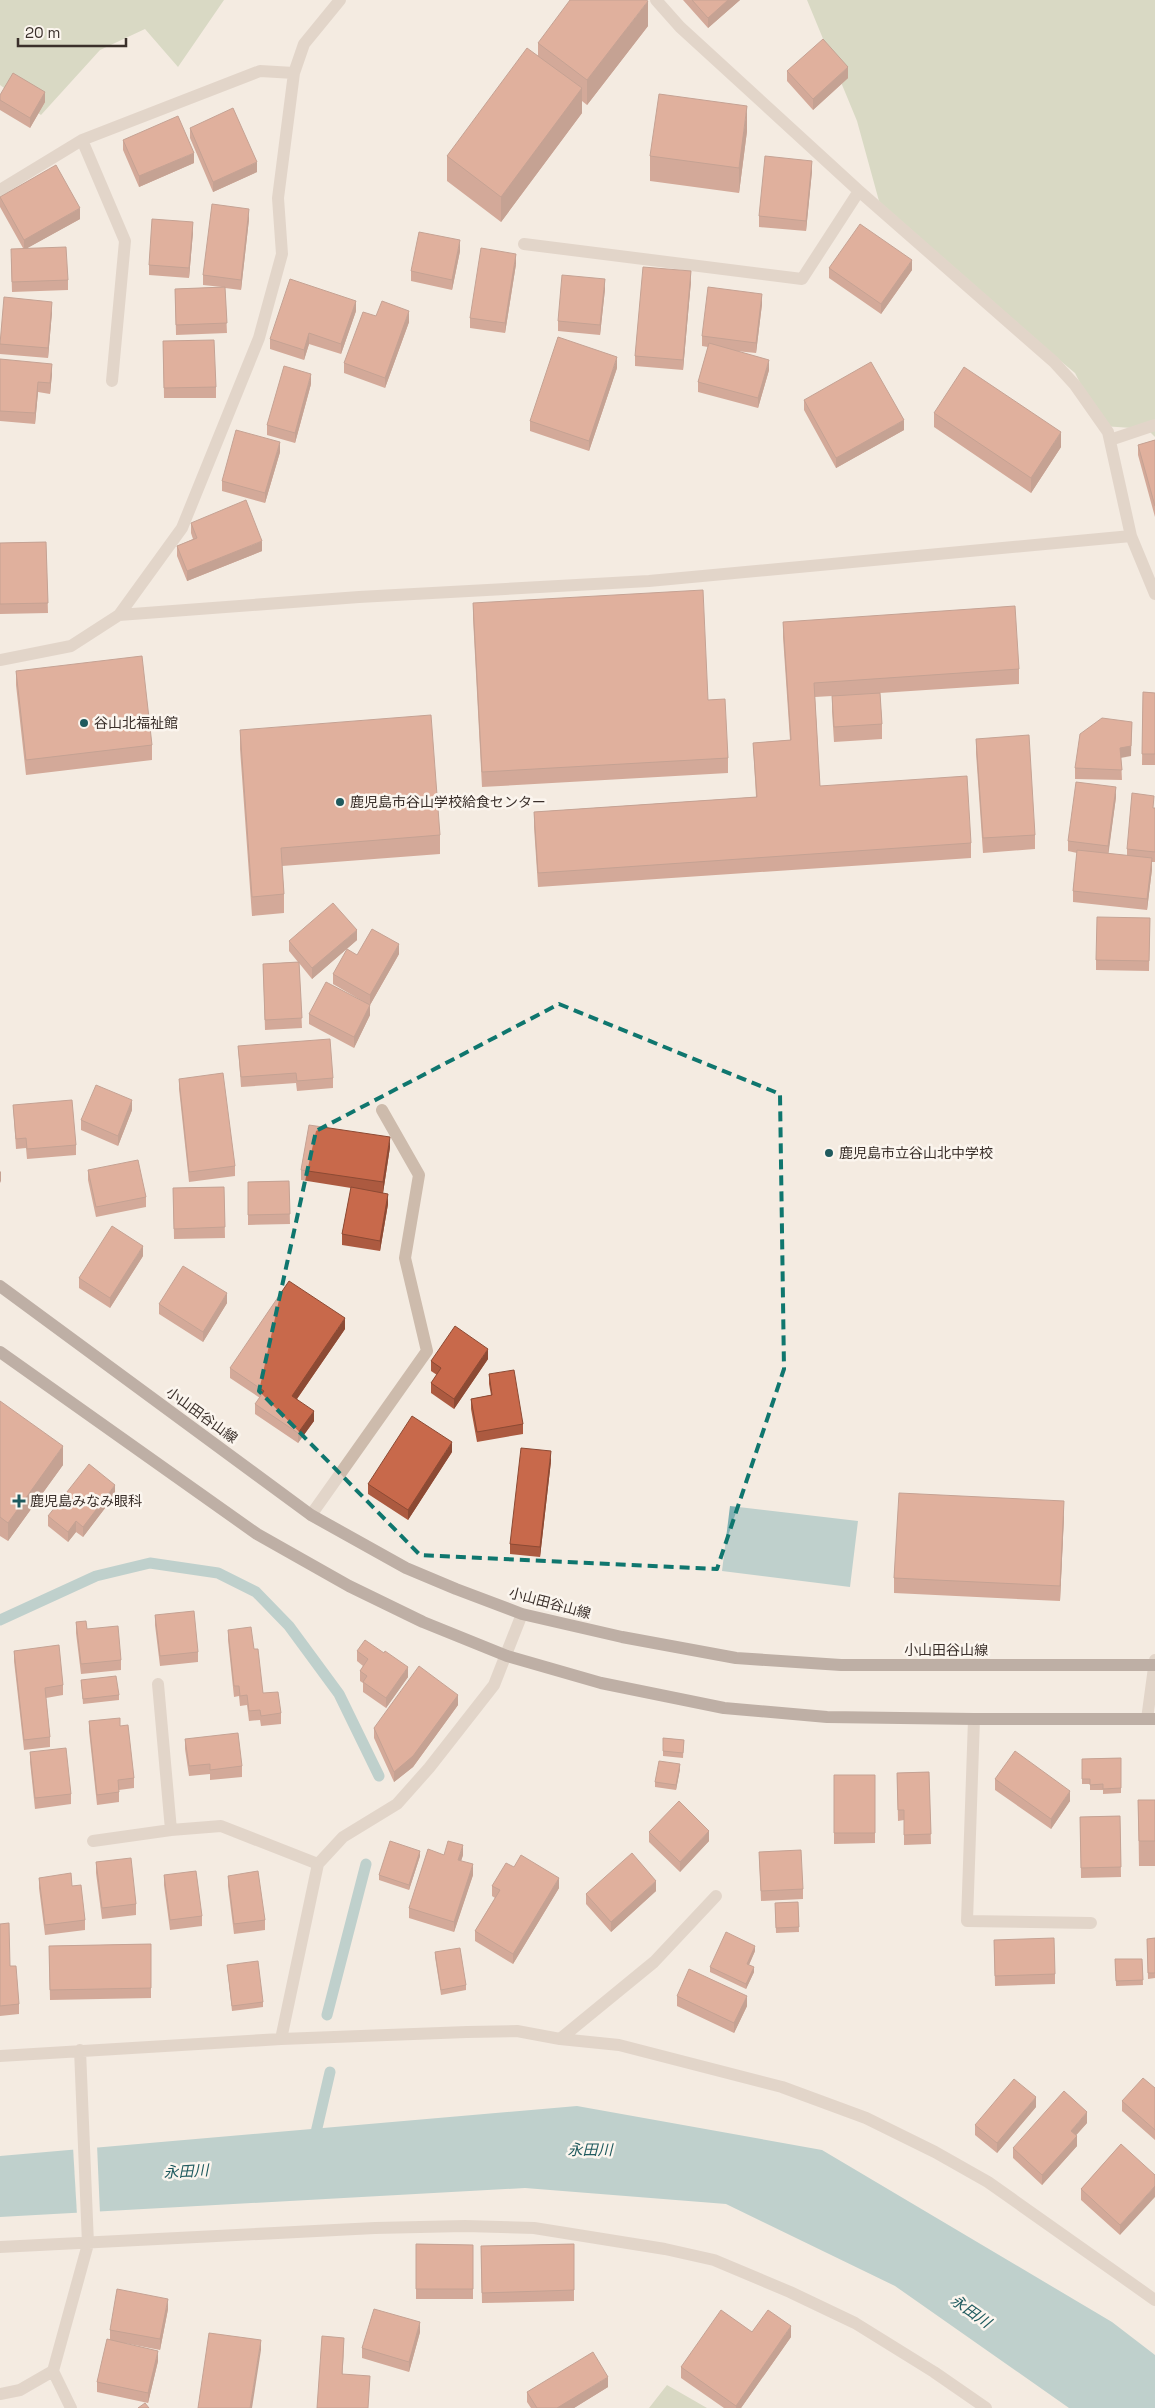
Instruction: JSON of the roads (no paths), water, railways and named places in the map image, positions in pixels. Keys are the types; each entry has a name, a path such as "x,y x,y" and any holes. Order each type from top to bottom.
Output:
{"main road":[{"name":"小山田谷山線","path":"0,1286 311,1516 406,1568 522,1614 622,1637 736,1658 841,1665 1154,1664"},
{"path":"0,1352 257,1534 357,1590 423,1622 508,1656 601,1683 724,1708 827,1717 974,1720 1151,1719"}],"street":[{"path":"0,660 71,646 119,615 182,528 259,338 282,254 278,198 294,73 304,44 340,0"},
{"path":"656,0 680,28 859,191 1054,362 1075,385 1108,432 1131,536 1155,594"},
{"path":"0,190 82,140 260,71 294,73"},
{"path":"82,140 125,240 112,381"},
{"path":"524,244 802,279 859,191"},
{"path":"1110,440 1155,425"},
{"path":"119,615 359,597 649,581 1131,536"},
{"path":"311,1516 427,1351 406,1258 419,1175 382,1110"},
{"path":"281,2039 318,1864 344,1837 398,1804 429,1768 494,1686 508,1656 522,1614"},
{"path":"1151,1719 1154,1664"},
{"path":"158,1684 171,1830"},
{"path":"974,1720 967,1921 1091,1923"},
{"path":"93,1841 171,1830 221,1826 318,1864"},
{"path":"560,2039 654,1962 716,1896"},
{"path":"0,2056 281,2039 518,2031 560,2039 619,2045 782,2087 866,2118 935,2152 988,2182 1155,2300"},
{"path":"71,2408 53,2371 88,2244 80,2050"},
{"path":"0,2248 375,2228 465,2226 534,2228 665,2249 714,2260 790,2292 855,2323 934,2372 986,2408"},
{"path":"0,2394 20,2390 53,2371"}],"water":[{"path":"730,1506 858,1521 850,1587 722,1571"},
{"name":"永田川","path":"577,2106 822,2150 1112,2322 1155,2355 1155,2408 1069,2408 895,2286 726,2204 525,2188 0,2217 0,2156"}],"waterway":[{"path":"0,1620 96,1576 150,1563 218,1573 256,1592 289,1626 339,1694 379,1776"},
{"path":"327,2015 366,1864"},
{"path":"314,2141 330,2072"}],"place":[{"name":"谷山北福祉館","path":"84,723"},
{"name":"鹿児島市谷山学校給食センター","path":"340,802"},
{"name":"鹿児島市立谷山北中学校","path":"829,1153"},
{"name":"鹿児島みなみ眼科","path":"19,1501"}]}
